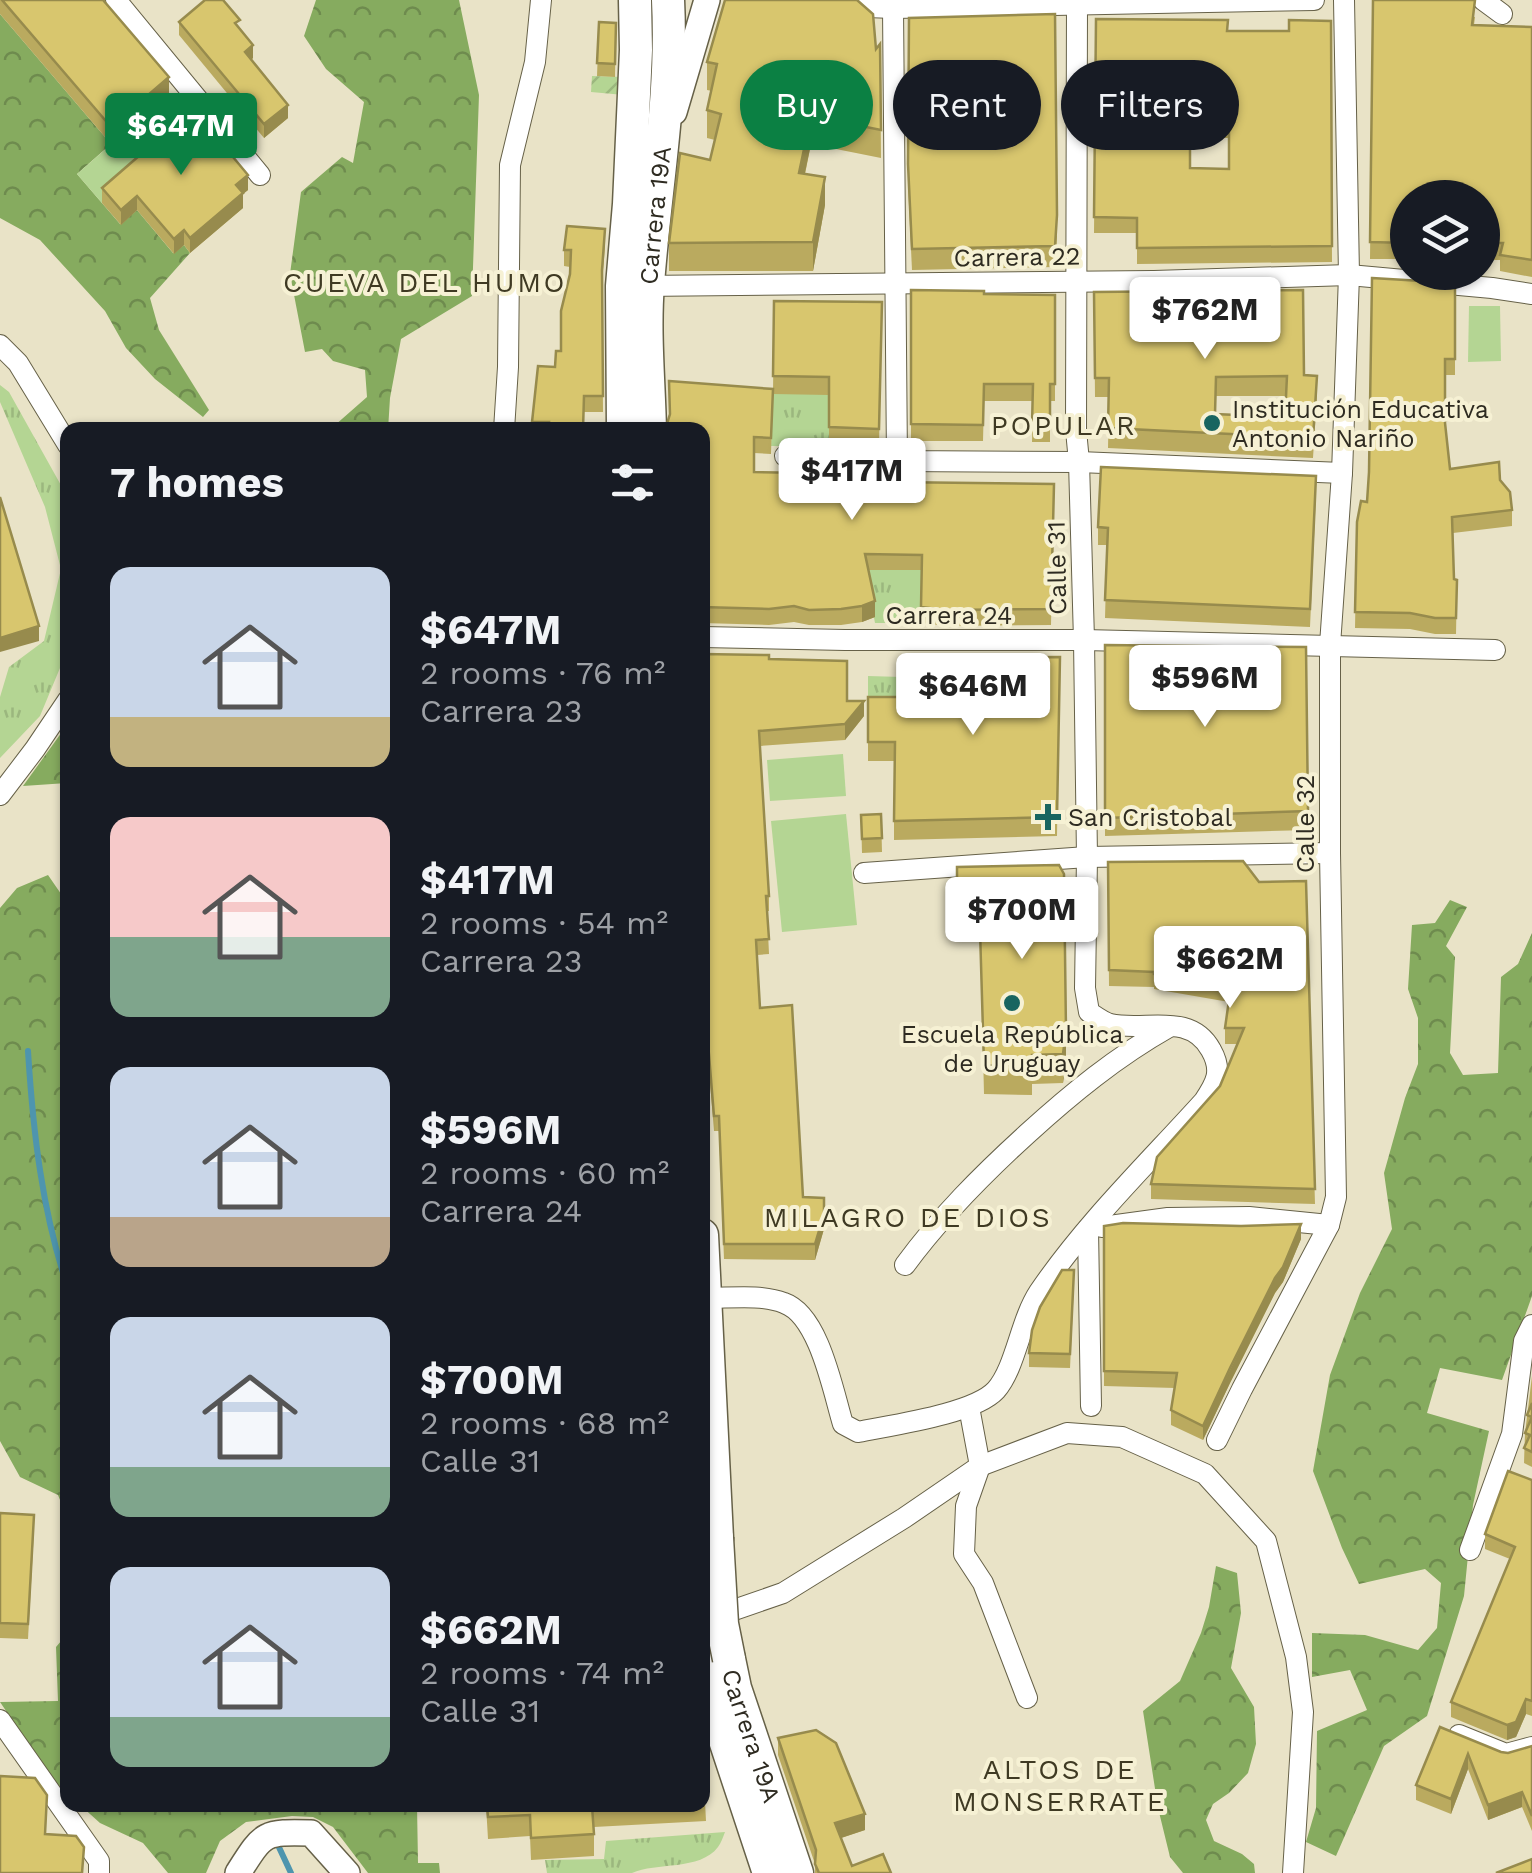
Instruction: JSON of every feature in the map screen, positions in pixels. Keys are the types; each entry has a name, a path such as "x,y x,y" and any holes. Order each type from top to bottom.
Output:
{"main road":[{"name":"Carrera 19A","path":"635,0 630,188 635,286 649,422"},
{"name":"Carrera 19A","path":"624,422 635,286 662,156 671,51 668,0"},
{"name":"Carrera 19A","path":"710,1363 722,1624 711,1663 735,1688 797,1873"},
{"name":"Carrera 19A","path":"710,1713 770,1873"}],"street":[{"path":"116,0 260,175"},
{"path":"505,422 510,164 535,62 541,0"},
{"path":"818,6 1314,0"},
{"name":"Calle 32","path":"1218,1440 1330,1225 1336,1197 1330,645 1350,276 1344,0"},
{"path":"1483,0 1502,14"},
{"name":"Calle 31","path":"1077,1 1076,430 1084,640 1085,988 1089,1012 1108,1024 1170,1026 1201,1035 1216,1060 1217,1080 1204,1101 1088,1229"},
{"path":"662,156 713,2"},
{"path":"894,4 897,461"},
{"name":"Carrera 22","path":"635,286 1350,276 1532,294"},
{"path":"0,345 18,362 60,432"},
{"path":"785,456 1342,473"},
{"name":"Carrera 24","path":"710,636 1495,650"},
{"path":"0,795 60,712"},
{"path":"864,873 1087,857 1330,853"},
{"path":"906,1265 955,1202 1072,1093 1170,1026"},
{"path":"710,1298 767,1299 798,1310 814,1331 843,1424 858,1432 969,1407 996,1390 1037,1294 1088,1229 1168,1218 1249,1217 1330,1225"},
{"path":"1088,1229 1091,1406"},
{"path":"1470,1550 1509,1471 1524,1342 1532,1325"},
{"path":"969,1407 980,1466 966,1506 964,1554 983,1583 1027,1698"},
{"path":"710,1617 783,1593 980,1466 1067,1434 1122,1437 1205,1474 1266,1541 1296,1658 1303,1712 1293,1873"},
{"path":"4,1725 60,1804"},
{"path":"1440,1728 1506,1754 1532,1747"},
{"path":"65,1812 100,1861 99,1873"},
{"path":"238,1873 257,1842 272,1832 311,1833 347,1873"}],"green space":[{"path":"316,0 459,0 479,95 472,296 401,339 388,422 339,422 367,397 365,370 333,361 322,349 305,352 290,274 301,192 342,157 353,163 364,102 326,69 304,36"},
{"path":"0,14 111,144 77,174 120,224 137,210 173,253 184,245 190,253 150,298 159,330 209,410 203,417 155,379 126,348 105,311 40,240 0,218"},
{"path":"592,76 624,77 624,95 591,92"},
{"path":"169,94 193,124 102,203 77,174"},
{"path":"1469,306 1500,306 1501,361 1468,362"},
{"path":"0,385 9,392 60,483 60,565 45,507 0,402"},
{"path":"773,394 829,394 829,447 771,446"},
{"path":"865,570 922,570 921,623 875,623"},
{"path":"60,573 60,668 40,716 0,758 0,697 9,667 44,641"},
{"path":"868,676 902,677 902,716 868,716"},
{"path":"60,735 60,783 23,786"},
{"path":"843,754 846,796 770,801 767,760"},
{"path":"846,814 857,925 782,932 771,821"},
{"path":"48,875 60,892 60,1500 58,1495 20,1477 0,1441 0,908 17,888"},
{"path":"1450,900 1467,907 1446,946 1455,957 1450,1053 1463,1075 1498,1073 1501,977 1518,964 1532,933 1532,1296 1502,1380 1440,1368 1427,1413 1489,1431 1473,1505 1464,1596 1427,1716 1384,1746 1336,1856 1306,1842 1316,1808 1317,1731 1367,1710 1350,1670 1312,1677 1312,1633 1365,1635 1418,1650 1437,1628 1441,1583 1425,1569 1359,1584 1313,1471 1330,1375 1360,1293 1392,1229 1384,1173 1418,1064 1418,1018 1408,989 1412,925 1435,923"},
{"path":"1216,1566 1237,1573 1241,1613 1231,1668 1254,1707 1256,1744 1248,1773 1213,1804 1206,1820 1214,1841 1242,1854 1254,1864 1255,1873 1183,1873 1170,1857 1143,1711 1180,1681 1201,1633"},
{"path":"60,1642 60,1786 0,1702 58,1701 56,1647"},
{"path":"88,1812 417,1812 418,1863 439,1863 440,1873 368,1873 333,1827 313,1817 292,1816 246,1822 220,1841 206,1873 168,1873 143,1843 100,1823"},
{"path":"725,1832 710,1855 689,1863 632,1873 547,1873 545,1860 604,1859 606,1841"}],"building":[{"path":"2,0 103,0 169,77 111,127"},
{"path":"205,0 223,0 240,20 235,23 253,45 245,52 288,105 264,124 179,22"},
{"path":"725,0 857,0 873,14 876,49 880,44 881,130 873,128 873,60 740,60 740,150 804,150 799,173 825,177 813,242 669,243 680,153 710,160 721,114 707,110 717,64 707,62"},
{"path":"1373,0 1475,0 1472,25 1532,27 1532,260 1500,255 1500,180 1390,180 1390,243 1370,242"},
{"path":"1055,14 1055,246 912,249 908,150 1041,150 1041,60 909,60 909,18"},
{"path":"1096,19 1228,20 1227,31 1289,31 1289,20 1331,21 1332,246 1137,248 1137,218 1094,217 1095,150 1190,150 1190,168 1229,169 1229,150 1239,150 1239,60 1096,60"},
{"path":"599,22 616,23 615,64 597,63"},
{"path":"193,109 248,175 236,185 243,193 190,238 184,230 174,239 137,196 121,210 102,188"},
{"path":"567,226 605,229 603,396 584,396 583,422 532,422 538,366 555,367 556,351 561,351 561,311 571,250 564,250"},
{"path":"1372,278 1390,279 1390,290 1455,290 1455,359 1445,359 1450,469 1499,462 1500,480 1510,492 1512,510 1452,517 1456,618 1355,612 1357,522 1361,501 1367,502"},
{"path":"911,290 1055,295 1055,384 1050,384 1050,425 1032,425 1033,384 984,384 983,425 911,424"},
{"path":"1303,290 1304,375 1317,376 1313,438 1108,428 1109,378 1095,378 1094,292","holes":["1287,376 1285,417 1215,414 1216,377"]},
{"path":"774,301 882,302 879,429 829,427 829,377 773,376"},
{"path":"669,381 773,389 771,438 754,437 754,472 809,473 820,456 863,457 890,482 1054,484 1051,609 921,607 922,555 865,554 875,601 862,606 809,610 794,606 710,607 710,422 668,422"},
{"path":"1101,467 1316,476 1310,609 1105,600 1108,528 1098,527"},
{"path":"0,497 39,626 0,638"},
{"path":"1105,645 1306,647 1308,811 1105,818"},
{"path":"710,654 847,661 847,701 864,701 845,724 759,731 769,896 769,939 756,940 760,1008 792,1005 803,1197 824,1198 824,1214 815,1244 724,1244 719,1116 714,1116 710,1067"},
{"path":"1060,657 1057,817 894,821 895,742 868,742 868,697 902,697 902,658"},
{"path":"881,814 882,838 862,839 861,815"},
{"path":"1243,861 1259,882 1306,881 1315,1189 1151,1184 1157,1157 1220,1086 1244,1028 1225,1028 1231,986 1154,972 1109,970 1108,862"},
{"name":"Escuela República de Uruguay","path":"1059,865 1064,874 1063,1054 1032,1055 1032,1066 984,1065 980,930 995,931 994,892 957,893 957,867"},
{"path":"1301,1224 1203,1426 1171,1410 1177,1373 1104,1371 1104,1226"},
{"path":"1062,1270 1074,1270 1070,1354 1029,1353 1040,1307"},
{"path":"1532,1417 1532,1452 1524,1448"},
{"path":"1508,1471 1532,1480 1532,1701 1526,1699 1516,1722 1507,1725 1451,1702 1515,1547 1485,1534"},
{"path":"0,1513 34,1515 28,1624 0,1623"},
{"path":"1440,1727 1501,1752 1532,1746 1532,1816 1522,1792 1488,1805 1468,1754 1451,1799 1416,1785"},
{"path":"816,1730 836,1743 865,1814 835,1823 852,1866 883,1854 891,1873 819,1873 816,1850 778,1738"},
{"path":"0,1776 35,1778 47,1795 45,1834 76,1836 84,1847 82,1873 0,1873"},
{"path":"488,1812 592,1812 594,1834 531,1838 530,1815 488,1817"},
{"path":"1532,1859 1532,1873 1496,1873"}],"waterway":[{"path":"28,1051 40,1171 60,1261"},
{"path":"277,1843 291,1873"}],"place":[{"name":"Institución Educativa Antonio Nariño","path":"1212,423"},
{"name":"San Cristobal","path":"1048,817"},
{"name":"Escuela República de Uruguay","path":"1012,1003"}],"district":[{"name":"CUEVA DEL HUMO","path":"425,282"},
{"name":"POPULAR","path":"1064,425"},
{"name":"MILAGRO DE DIOS","path":"908,1217"},
{"name":"ALTOS DE MONSERRATE","path":"1060,1785"}]}
